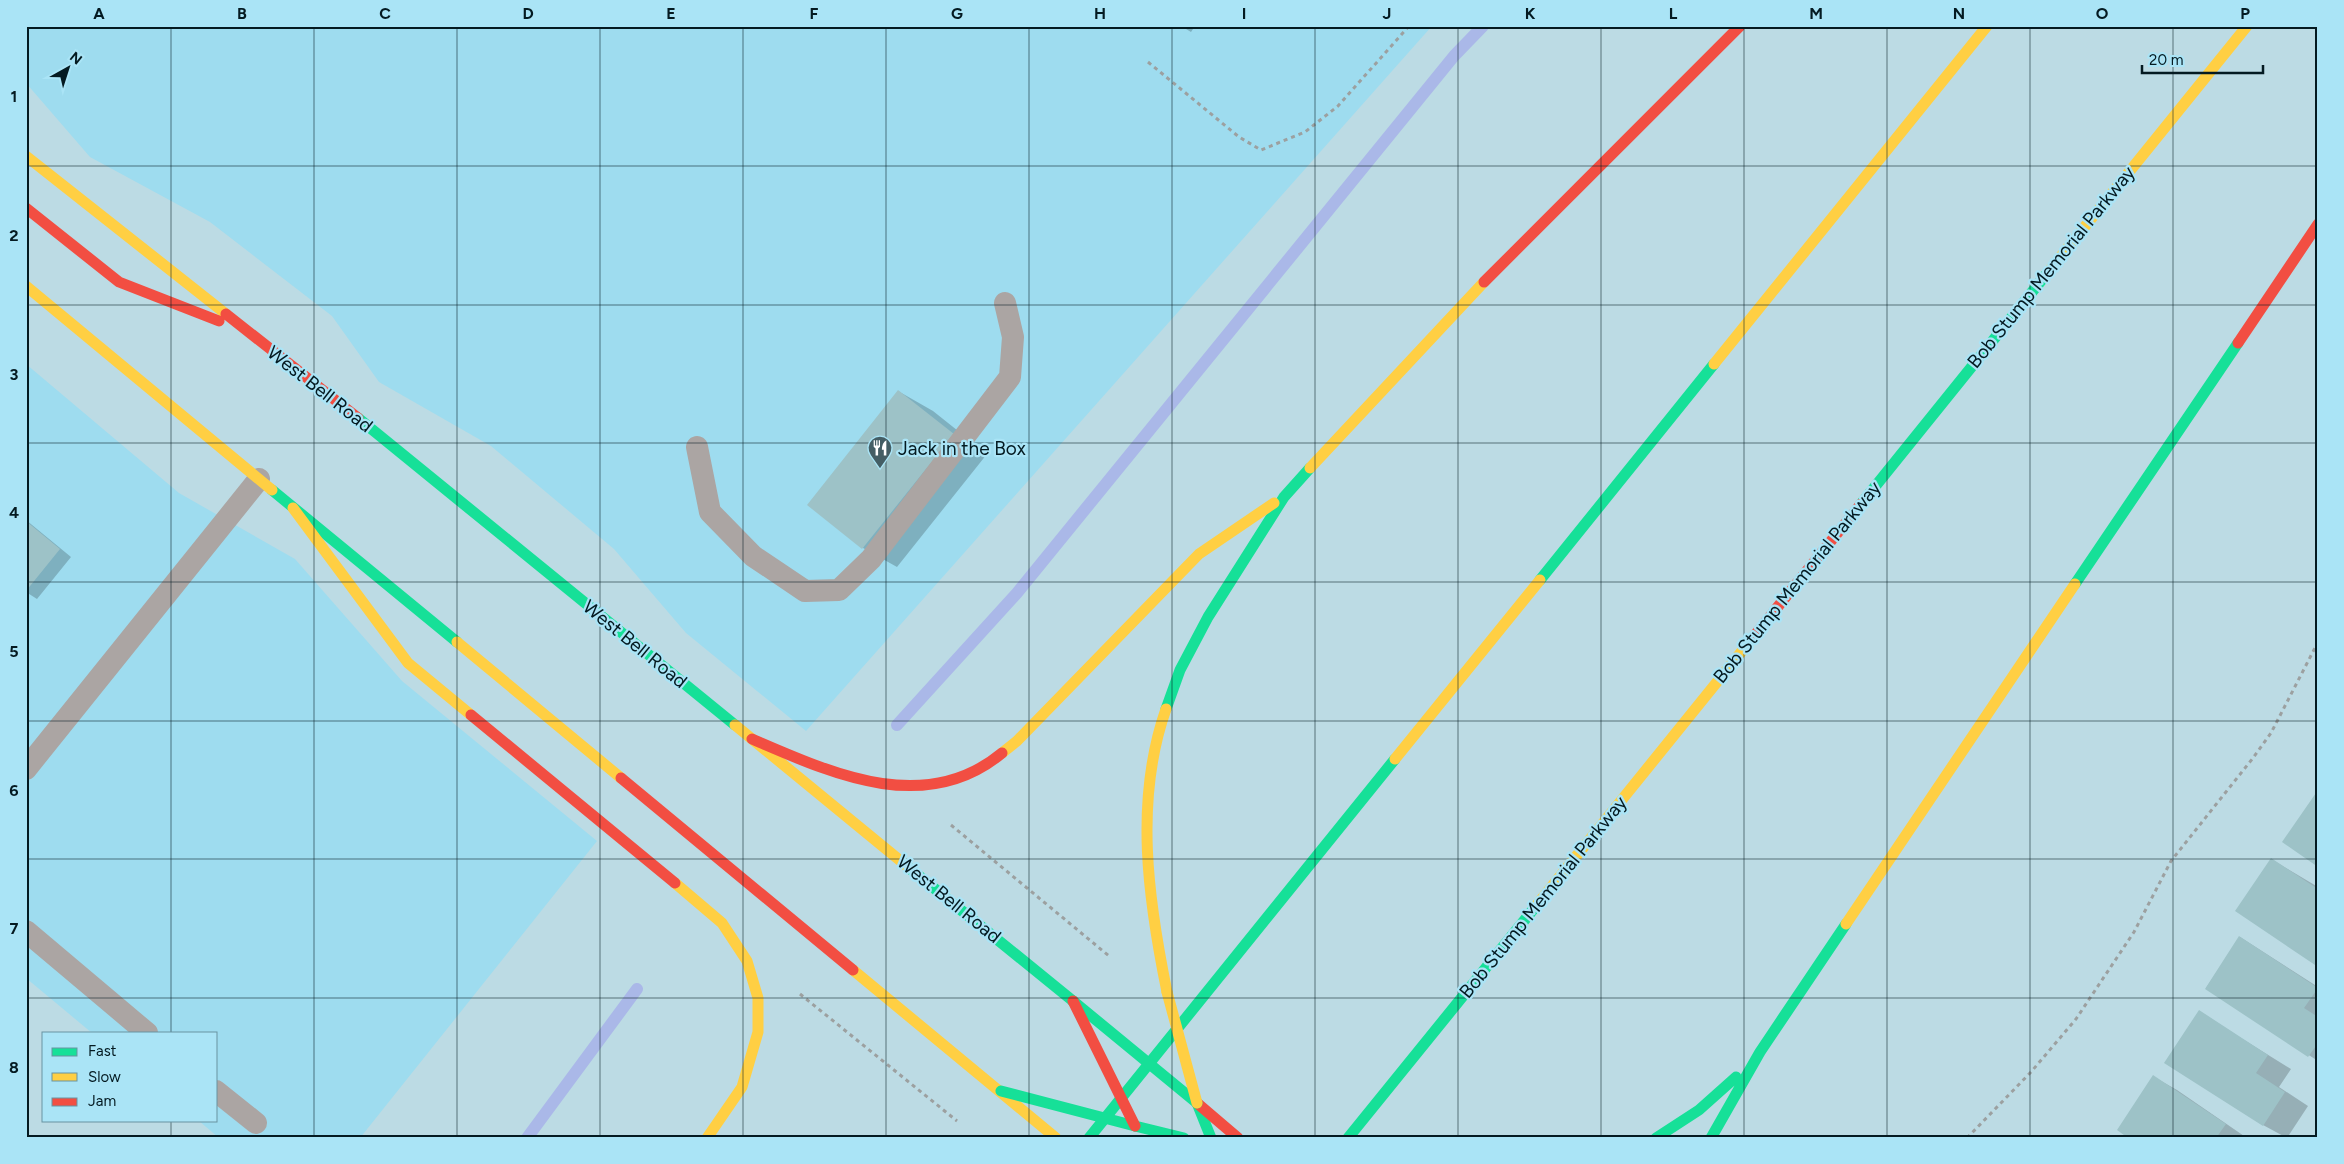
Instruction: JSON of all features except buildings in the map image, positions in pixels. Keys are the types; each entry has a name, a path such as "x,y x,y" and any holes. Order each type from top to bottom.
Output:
{"main road":[{"path":"1211,1138 1197,1103 1167,992 1154,929 1147,850 1148,784 1163,718 1180,670 1208,617 1284,497 1482,283 1740,26"},
{"path":"1089,1138 1987,26"},
{"name":"Bob Stump Memorial Parkway","path":"1348,1138 2247,26"},
{"name":"West Bell Road","path":"26,156 393,446 1073,1000 1238,1138"},
{"path":"26,208 118,282 246,331"},
{"path":"1711,1138 1760,1052 2318,224"},
{"path":"26,286 1056,1138"},
{"path":"752,739 822,769 864,782 901,786 935,785 985,766 1017,740 1199,554 1284,497"},
{"path":"293,508 408,663 722,923 742,953 747,961 758,998 758,1032 742,1087 707,1138"},
{"path":"1073,1000 1140,1138"},
{"path":"1656,1138 1678,1126 1725,1089 1760,1052"},
{"path":"1000,1091 1184,1138"}],"lane":[{"path":"697,447 710,512 753,556 805,591 838,590 871,559 1010,377 1013,337 1005,303"},
{"path":"26,769 258,479"},
{"path":"26,931 146,1032"},
{"path":"218,1093 256,1123"}],"path":[{"path":"1148,62 1239,137 1261,150 1305,132 1338,106 1409,26"},
{"path":"1967,1138 2031,1072 2076,1019 2134,932 2171,861 2271,733 2318,642"},
{"path":"951,825 1108,956"},
{"path":"800,994 957,1121"}],"shaded area":[{"path":"26,26 1432,26 806,731 686,633 614,549 491,446 379,382 332,316 210,222 90,157 26,83"},
{"path":"26,364 179,493 295,559 402,681 597,841 360,1138 219,1138 200,1122 218,1122 218,1032 91,1032 26,978"}],"waterway":[{"path":"897,725 1017,593 1454,56 1483,26"},
{"path":"527,1138 637,989"}],"traffic: fast":[{"path":"1861,504 2049,271"},
{"path":"2075,584 2238,343"},
{"path":"1540,580 1714,364"},
{"path":"358,418 735,725"},
{"path":"1166,709 1180,670 1208,617 1284,497 1310,468"},
{"path":"272,490 457,642"},
{"path":"1089,1138 1395,759"},
{"path":"908,867 1073,1001"},
{"path":"1348,1138 1536,906"},
{"path":"1711,1138 1760,1052 1846,924"},
{"path":"1073,1001 1197,1103"},
{"path":"1656,1138 1699,1110 1736,1077"},
{"path":"1001,1091 1135,1126"},
{"path":"1197,1103 1211,1138"},
{"path":"1135,1126 1184,1138"}],"traffic: slow":[{"path":"1714,364 1987,26"},
{"path":"2049,271 2247,26"},
{"path":"26,156 226,314"},
{"path":"1310,468 1484,282"},
{"path":"26,286 272,490"},
{"path":"1002,753 1017,741 1199,554 1274,503"},
{"path":"293,508 408,663 471,715"},
{"path":"1395,759 1540,580"},
{"path":"1846,924 2075,584"},
{"path":"1536,906 1755,635"},
{"path":"457,642 621,778"},
{"path":"1166,709 1156,743 1150,779 1147,814 1147,850 1154,921 1167,992"},
{"path":"735,725 908,867"},
{"path":"675,883 722,923 747,961 758,998 758,1032 742,1087 707,1138"},
{"path":"853,970 1056,1138"},
{"path":"1167,992 1197,1103"}],"traffic: jam":[{"path":"1484,282 1740,26"},
{"path":"26,208 119,282 219,321"},
{"path":"2238,343 2318,224"},
{"path":"226,314 358,418"},
{"path":"1755,635 1861,504"},
{"path":"471,715 675,883"},
{"path":"752,739 814,765 846,775 878,783 910,786 942,783 972,772 1002,753"},
{"path":"621,778 853,970"},
{"path":"1073,1001 1135,1126"},
{"path":"1197,1103 1238,1138"}],"place":[{"name":"Jack in the Box","path":"880,469"}]}
